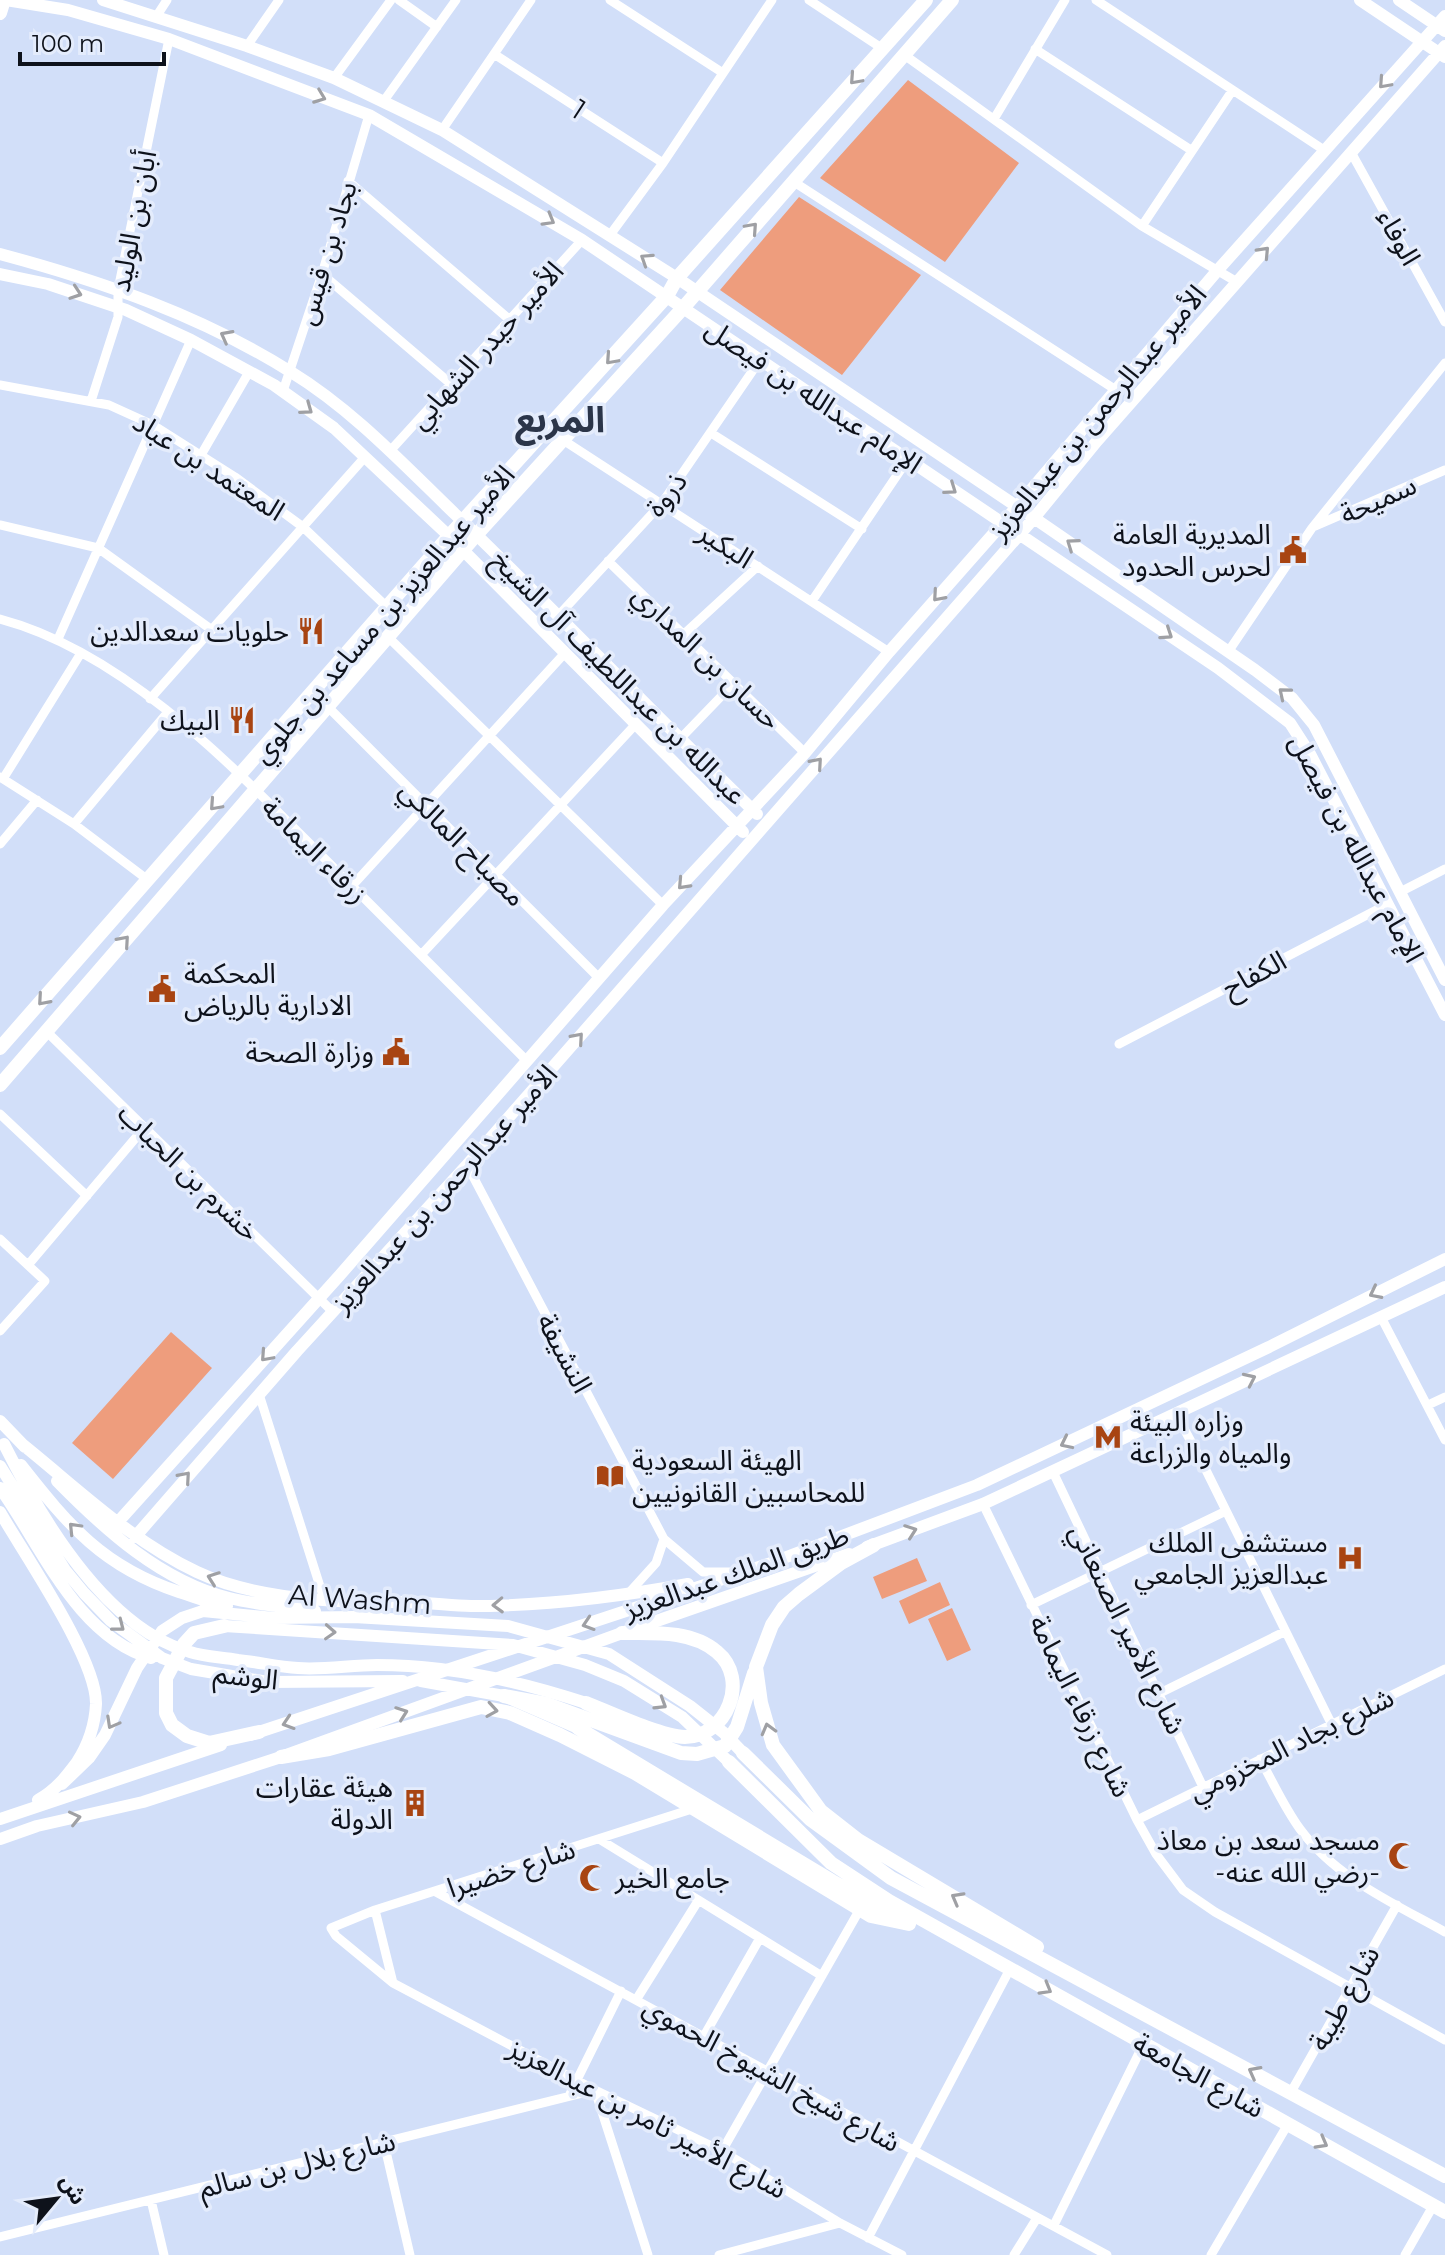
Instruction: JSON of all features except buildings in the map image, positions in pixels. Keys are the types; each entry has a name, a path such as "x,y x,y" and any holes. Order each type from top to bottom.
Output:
{"main road":[{"path":"0,13 5,0"},
{"name":"الأمير عبدالعزيز بن مساعد بن جلوي","path":"0,1048 462,521 667,296 677,278 926,0"},
{"path":"683,308 952,0"},
{"name":"الأمير عبدالعزيز بن مساعد بن جلوي","path":"0,1085 477,534 683,308"},
{"path":"504,1696 547,1704 681,1753 697,1754 725,1746 737,1727 772,1625 784,1607 834,1568 874,1545"},
{"path":"224,1626 194,1633 184,1644 166,1678 166,1713 172,1725 187,1736 209,1743 259,1732"},
{"path":"586,1703 683,1737 709,1732 728,1707 734,1692 732,1679 727,1664 717,1652 700,1641 668,1634 622,1633"},
{"path":"756,1667 761,1703 773,1745 821,1811 904,1870 973,1907 1118,1999"},
{"path":"281,1757 329,1749 481,1707 510,1713 635,1773 871,1916 953,1937"},
{"path":"578,1728 909,1924"},
{"name":"شارع الجامعة","path":"743,1753 810,1819 848,1849 948,1910 1445,2176"},
{"path":"729,1762 831,1863 920,1920 953,1937"},
{"name":"شارع الجامعة","path":"953,1937 1439,2209"}],"street":[{"name":"الإمام عبدالله بن فيصل","path":"5,0 68,10 169,39 369,115 582,240 1218,668 1290,723 1310,754 1445,1015"},
{"name":"الإمام عبدالله بن فيصل","path":"103,0 247,46 334,78 442,130 677,278 1017,506 1292,698 1314,725 1445,980"},
{"path":"156,17 167,0"},
{"path":"247,46 279,0"},
{"path":"334,78 391,0"},
{"path":"399,0 437,27"},
{"path":"383,102 456,0"},
{"path":"442,130 531,0"},
{"path":"610,0 723,73"},
{"path":"610,235 663,163 772,0"},
{"path":"809,0 883,49"},
{"path":"994,119 1065,0"},
{"path":"1096,0 1324,150"},
{"path":"1360,0 1443,52"},
{"path":"1399,0 1442,24"},
{"name":"الأمير عبدالرحمن بن عبدالعزيز","path":"118,1522 663,905 805,753 1217,271 1422,41 1442,24"},
{"name":"أبان بن الوليد","path":"91,401 118,317 118,290 169,39"},
{"path":"1035,49 1191,150"},
{"name":"الأمير عبدالرحمن بن عبدالعزيز","path":"135,1537 259,1394 467,1165 1034,518 1097,441 1443,52"},
{"name":"1","path":"494,54 663,163"},
{"path":"903,54 1142,226 1237,282"},
{"path":"276,80 284,60"},
{"path":"1142,226 1232,91"},
{"name":"بجاد بن قيس","path":"283,391 322,274 369,115"},
{"name":"الوفاء","path":"1352,154 1445,322"},
{"path":"348,181 510,320"},
{"path":"794,182 1116,390"},
{"name":"الأمير حيدر الشهابي","path":"390,451 582,240"},
{"path":"6,255 9,267 6,275"},
{"name":"عبدالله بن عبداللطيف آل الشيخ","path":"6,255 118,290 221,333 290,371 319,391 390,451 477,534 765,822"},
{"path":"322,274 451,384"},
{"name":"عبدالله بن عبداللطيف آل الشيخ","path":"6,275 48,284 117,307 191,340 283,391 334,428 449,536 736,827 752,839"},
{"path":"58,639 191,340"},
{"name":"ذروة","path":"558,616 662,503 760,360"},
{"path":"1228,652 1312,528 1445,363"},
{"path":"201,455 249,372"},
{"path":"824,402 832,403 838,397 838,388 833,383"},
{"name":"المعتمد بن عباد","path":"0,385 109,405 153,425 235,477 303,527 388,608"},
{"path":"864,430 857,422 858,414 866,409 874,411"},
{"path":"711,433 862,529"},
{"name":"البكير","path":"563,440 889,652"},
{"path":"150,699 365,457"},
{"path":"812,601 908,459"},
{"name":"سميحة","path":"1312,528 1445,470"},
{"path":"0,525 98,548 212,630"},
{"name":"حسان بن المداري","path":"608,561 805,753"},
{"path":"684,634 758,566"},
{"name":"زرقاء اليمامة","path":"0,619 58,639 168,712 256,790 527,1061"},
{"path":"388,637 663,905"},
{"path":"81,653 2,778 74,824 148,880"},
{"path":"352,886 564,654"},
{"path":"680,739 734,683"},
{"name":"مصباح المالكي","path":"328,707 599,978"},
{"path":"74,824 168,712"},
{"path":"421,955 635,725"},
{"path":"0,844 37,800"},
{"path":"1400,892 1445,869"},
{"name":"الكفاح","path":"1119,1044 1388,904"},
{"name":"خشرم بن الحباب","path":"46,1031 333,1312"},
{"path":"0,1114 87,1196"},
{"path":"28,1265 144,1128"},
{"name":"النشيفة","path":"467,1165 664,1539"},
{"path":"0,1331 45,1281 1,1243"},
{"name":"طريق الملك عبدالعزيز","path":"0,1819 742,1572 998,1476 1258,1353 1445,1259"},
{"name":"طريق الملك عبدالعزيز","path":"0,1839 37,1826 143,1802 281,1757 983,1504 1445,1287"},
{"path":"1381,1317 1445,1440"},
{"path":"259,1394 324,1599"},
{"path":"1428,1405 1445,1397"},
{"path":"222,1404 238,1418"},
{"path":"1176,1414 1331,1723"},
{"path":"0,1421 22,1444"},
{"path":"2,1442 71,1566 146,1631 189,1652 299,1668 376,1665 428,1667 538,1689 586,1703"},
{"path":"2,1442 76,1531 112,1561 138,1577 219,1605 508,1626 609,1654 690,1706 743,1753"},
{"name":"Al Washm","path":"22,1444 135,1537 199,1573 246,1590 372,1603 472,1606 627,1595 742,1572"},
{"name":"Al Washm","path":"22,1444 91,1515 176,1578 230,1598 354,1617"},
{"name":"الوشم","path":"0,1466 111,1621 162,1658 191,1669 268,1682 423,1681 504,1696 578,1728"},
{"name":"شارع الأمير الصنعاني","path":"1053,1472 1203,1787"},
{"path":"2,1490 50,1568 96,1623 138,1654 191,1669"},
{"name":"شارع زرقاء اليمامة","path":"983,1504 1137,1820 1156,1854 1183,1890 1215,1912 1445,2040"},
{"path":"1031,1605 1226,1511"},
{"path":"0,1512 80,1648 96,1701 92,1730 62,1784"},
{"path":"627,1595 656,1563 664,1539 703,1572 742,1572"},
{"path":"14,1814 52,1793 89,1758 105,1735 137,1668 162,1631 182,1618 203,1611 274,1618 354,1617"},
{"path":"224,1626 513,1645 585,1665 624,1681 682,1717 729,1762"},
{"path":"1160,1693 1284,1632"},
{"name":"شلرع بجاد المخزومي","path":"1137,1820 1445,1669"},
{"path":"1260,1759 1300,1829 1326,1858 1359,1884 1445,1932"},
{"name":"شارع خضيرا","path":"331,1928 375,1910 692,1809"},
{"path":"599,1839 822,1976"},
{"name":"شارع شيخ الشيوخ الحموي","path":"436,1892 1107,2255"},
{"path":"636,2000 698,1901"},
{"name":"شارع طيبة","path":"1291,2092 1397,1905"},
{"path":"722,2151 860,1909"},
{"path":"375,1910 393,1983"},
{"name":"شارع الأمير ثامر بن عبدالعزيز","path":"331,1928 336,1936 393,1983 595,2090 722,2151 840,2223 902,2255"},
{"path":"704,2036 760,1938"},
{"path":"868,2238 1010,1969"},
{"path":"569,2096 621,1991"},
{"path":"1054,2225 1143,2045"},
{"path":"595,2090 648,2255"},
{"name":"شارع بلال بن سالم","path":"0,2237 595,2090"},
{"path":"1211,2255 1288,2124"},
{"path":"384,2143 410,2255"},
{"path":"151,2200 164,2255"},
{"path":"1405,2255 1439,2209"},
{"path":"1014,2255 1037,2218"},
{"path":"719,2255 840,2223"}],"shaded area":[{"path":"908,80 1019,163 945,262 820,178"},
{"path":"799,197 921,275 842,375 720,290"},
{"path":"171,1332 212,1368 113,1479 72,1443"},
{"path":"917,1558 927,1581 882,1599 873,1577"},
{"path":"940,1582 950,1605 909,1624 899,1601"},
{"path":"952,1608 971,1650 947,1661 928,1619"}],"place":[{"name":"المديرية العامة لحرس الحدود","path":"1293,550"},
{"name":"حلويات سعدالدين","path":"311,631"},
{"name":"البيك","path":"242,720"},
{"name":"المحكمة الادارية بالرياض","path":"162,989"},
{"name":"وزارة الصحة","path":"396,1052"},
{"name":"وزاره البيئة والمياه والزراعة","path":"1108,1437"},
{"name":"الهيئة السعودية للمحاسبين القانونيين","path":"610,1476"},
{"name":"مستشفى الملك عبدالعزيز الجامعي","path":"1350,1558"},
{"name":"هيئة عقارات الدولة","path":"415,1803"},
{"name":"مسجد سعد بن معاذ -رضي الله عنه-","path":"1402,1856"},
{"name":"جامع الخير","path":"593,1878"}],"district":[{"name":"المربع","path":"560,419"}]}
